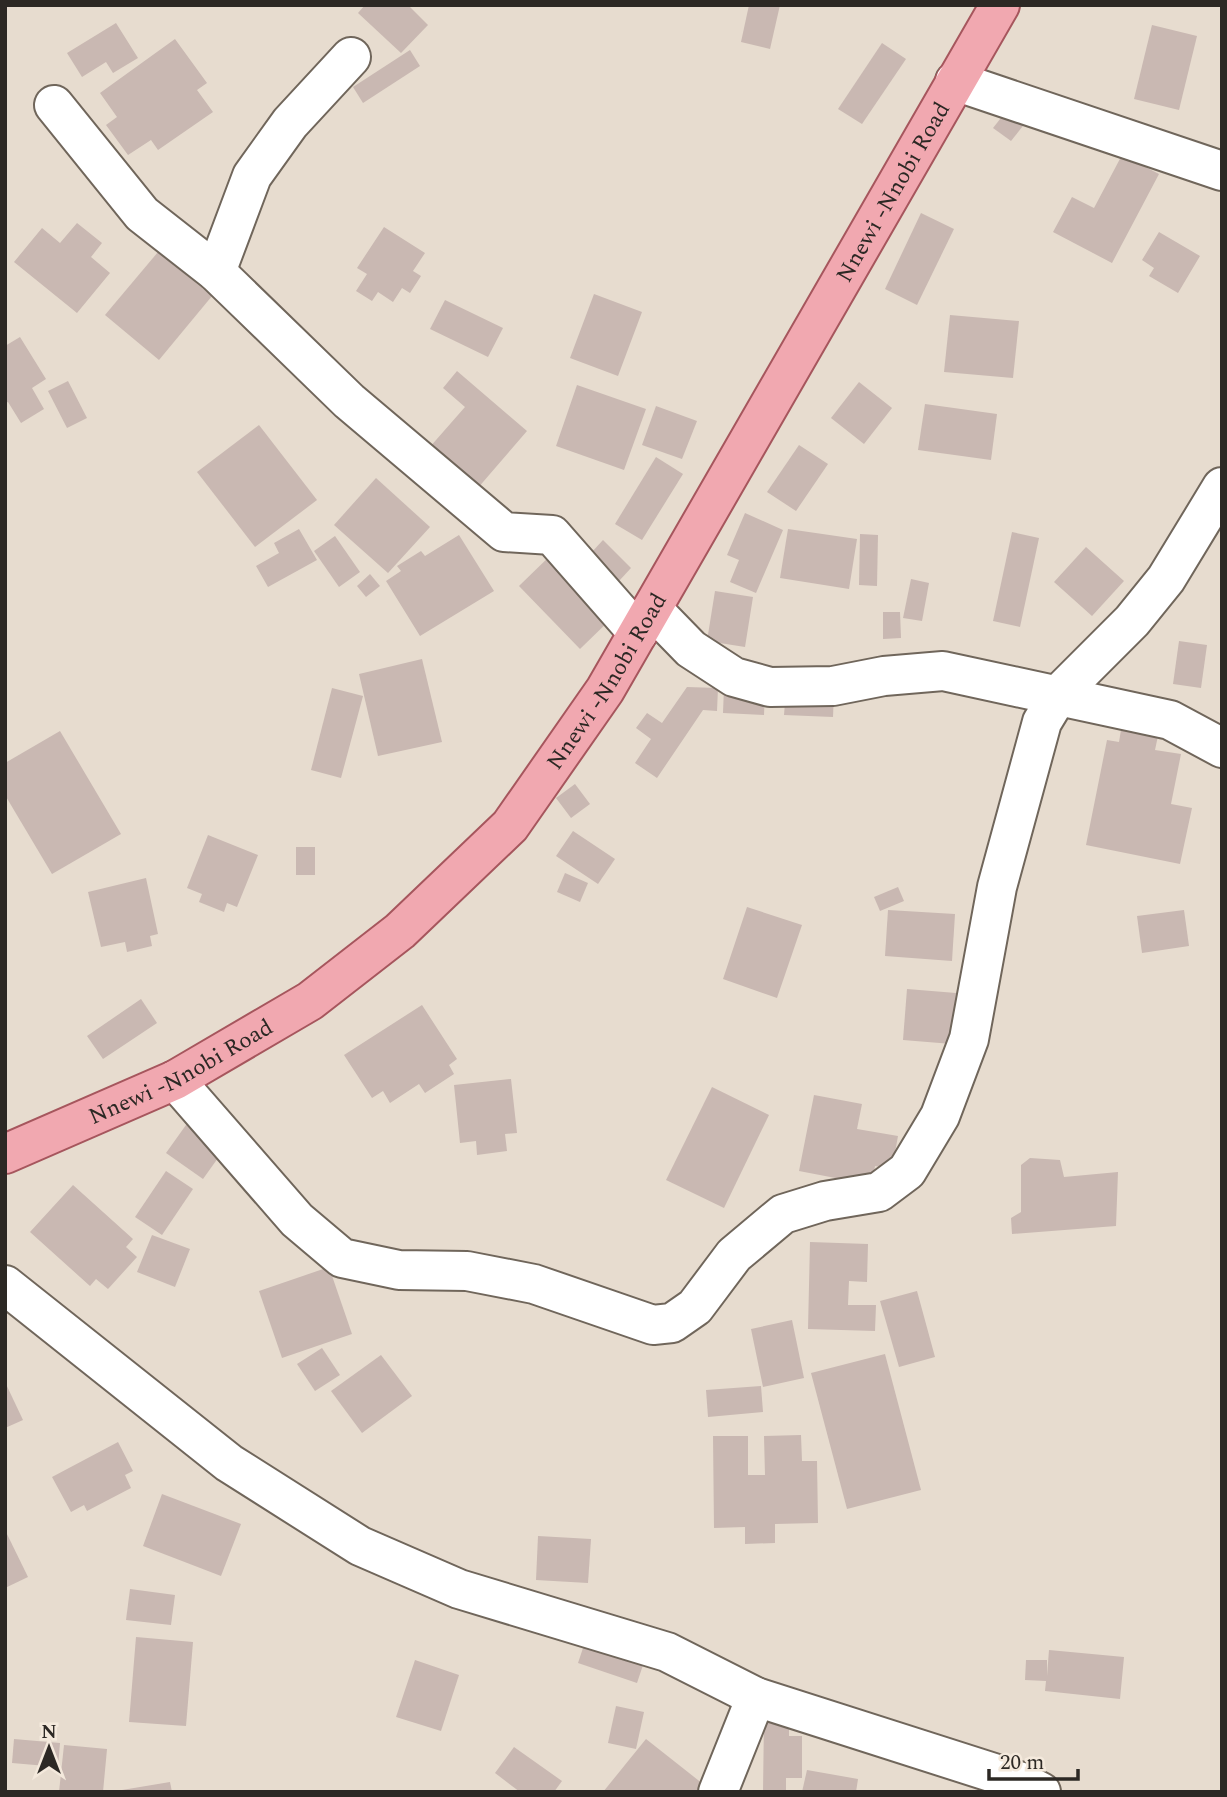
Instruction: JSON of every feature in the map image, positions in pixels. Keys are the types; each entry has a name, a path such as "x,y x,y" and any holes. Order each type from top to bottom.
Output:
{"main road":[{"name":"Nnewi -Nnobi Road","path":"5,1154 175,1080 310,1001 400,931 510,826 605,690 1000,5"}],"street":[{"path":"216,272 252,176 290,123 351,57"},
{"path":"955,81 1222,171"},
{"path":"54,105 142,214 216,272 349,401 503,532 552,535 645,621 734,677 771,687 833,686 943,671 1014,689 1059,694 1170,720 1222,748"},
{"path":"175,1080 297,1220 342,1258 399,1270 467,1270 534,1284 653,1325 672,1323 695,1307 734,1255 783,1214 825,1201 879,1192 907,1171 940,1116 969,1039 997,887 1042,722 1059,694 1132,621 1166,579 1222,487"},
{"path":"5,1285 229,1463 360,1546 459,1589 667,1652 756,1697 1022,1782 1041,1792"},
{"path":"718,1792 756,1697"}],"building":[{"path":"365,5 408,5 428,25 401,53 358,13"},
{"path":"749,5 780,5 770,49 741,42"},
{"path":"116,23 138,58 113,73 106,62 82,77 67,53"},
{"path":"1152,25 1197,36 1179,110 1134,99"},
{"path":"175,39 207,83 197,90 213,112 158,150 151,140 128,155 106,125 117,117 100,93"},
{"path":"882,43 906,59 862,124 838,109"},
{"path":"410,50 420,66 363,103 353,87"},
{"path":"1008,109 1026,122 1011,141 993,128"},
{"path":"1122,155 1159,174 1112,263 1053,232 1072,197 1094,208"},
{"path":"921,213 954,229 917,305 885,289"},
{"path":"77,223 102,243 91,257 110,273 77,313 14,262 42,228 60,243"},
{"path":"384,227 425,253 413,271 421,276 410,293 402,288 393,302 378,292 372,301 356,291 367,274 357,268"},
{"path":"1159,232 1200,256 1178,293 1149,276 1154,268 1142,260"},
{"path":"158,252 212,296 159,360 105,315"},
{"path":"594,294 642,312 618,376 570,358"},
{"path":"445,300 503,328 488,357 430,329"},
{"path":"950,315 1019,321 1013,378 944,372"},
{"path":"20,337 46,379 32,388 44,409 21,423 8,402 5,403 5,346"},
{"path":"457,371 527,431 477,489 429,448 465,407 443,388"},
{"path":"68,381 87,418 67,428 48,391"},
{"path":"859,382 892,408 864,444 831,418"},
{"path":"577,385 646,409 624,470 556,446"},
{"path":"925,404 997,414 991,460 918,450"},
{"path":"656,406 697,421 682,459 642,445"},
{"path":"259,425 317,500 255,547 197,472"},
{"path":"799,445 828,464 796,511 767,492"},
{"path":"656,457 683,474 642,540 615,524"},
{"path":"376,478 430,527 388,573 334,525"},
{"path":"745,513 783,530 756,593 730,582 739,560 727,555"},
{"path":"299,529 317,560 268,587 256,566 279,553 274,543"},
{"path":"788,529 857,539 849,589 780,578"},
{"path":"1012,532 1039,538 1020,627 993,621"},
{"path":"860,534 878,535 877,586 859,585"},
{"path":"459,535 494,591 420,636 386,581 401,571 397,566 421,551 425,556"},
{"path":"335,536 360,572 339,587 314,551"},
{"path":"603,540 631,568 619,581 591,553"},
{"path":"1086,547 1124,581 1092,616 1054,582"},
{"path":"555,551 616,614 580,649 519,586"},
{"path":"370,574 380,586 366,597 357,586"},
{"path":"911,579 929,583 922,621 903,618"},
{"path":"715,591 753,597 745,647 707,641"},
{"path":"883,612 900,612 901,638 883,639"},
{"path":"1179,641 1207,645 1201,688 1173,684"},
{"path":"422,659 442,742 378,756 359,674"},
{"path":"687,687 718,688 717,711 703,710 657,778 635,763 651,739 636,728 647,713 662,723"},
{"path":"724,687 765,688 764,715 723,713"},
{"path":"332,688 363,696 341,778 311,770"},
{"path":"786,690 834,692 833,717 784,715"},
{"path":"1122,724 1159,731 1155,750 1181,754 1171,804 1192,808 1180,864 1086,845 1107,740 1119,742"},
{"path":"60,731 121,834 52,874 5,795 5,763"},
{"path":"575,784 590,804 571,818 556,798"},
{"path":"573,831 615,859 598,884 556,856"},
{"path":"208,835 258,855 237,907 227,903 224,912 199,902 202,894 187,888"},
{"path":"296,847 315,847 315,875 296,875"},
{"path":"565,873 588,883 580,902 557,892"},
{"path":"146,878 158,934 150,936 152,946 127,952 125,942 101,947 88,892"},
{"path":"898,887 904,901 880,911 874,897"},
{"path":"747,907 802,925 777,998 723,979"},
{"path":"888,910 955,914 952,961 885,956"},
{"path":"1184,910 1189,946 1142,953 1137,916"},
{"path":"907,989 956,993 952,1044 903,1040"},
{"path":"141,999 157,1023 103,1059 87,1036"},
{"path":"422,1005 457,1059 449,1065 454,1074 425,1093 419,1084 390,1103 383,1091 372,1098 344,1055"},
{"path":"511,1079 517,1133 505,1134 507,1151 477,1155 476,1141 460,1143 454,1085"},
{"path":"712,1087 769,1115 724,1208 666,1180"},
{"path":"814,1095 862,1104 857,1129 898,1136 892,1169 875,1166 872,1185 799,1171"},
{"path":"191,1118 228,1144 203,1179 166,1153"},
{"path":"1030,1158 1060,1160 1064,1177 1118,1172 1116,1226 1012,1234 1011,1218 1021,1212 1021,1165"},
{"path":"166,1171 193,1189 162,1235 135,1217"},
{"path":"73,1185 133,1239 126,1247 137,1257 108,1289 96,1279 90,1286 30,1232"},
{"path":"152,1235 190,1249 175,1287 137,1272"},
{"path":"810,1242 868,1244 867,1282 849,1281 848,1305 876,1305 875,1331 808,1329"},
{"path":"329,1267 352,1334 282,1358 259,1291"},
{"path":"917,1291 935,1357 899,1367 880,1301"},
{"path":"792,1320 804,1378 763,1387 751,1329"},
{"path":"322,1348 340,1375 315,1391 297,1364"},
{"path":"885,1354 921,1490 847,1509 811,1373"},
{"path":"381,1355 412,1396 362,1433 331,1391"},
{"path":"5,1382 23,1420 5,1428"},
{"path":"761,1386 763,1412 708,1417 706,1390"},
{"path":"801,1435 802,1461 817,1461 818,1523 775,1524 775,1543 745,1544 745,1527 714,1528 713,1436 748,1436 748,1475 765,1475 764,1436"},
{"path":"118,1442 133,1471 125,1475 131,1488 87,1511 84,1505 71,1512 52,1477"},
{"path":"162,1494 241,1524 221,1576 143,1546"},
{"path":"5,1530 28,1577 5,1588"},
{"path":"538,1536 591,1539 588,1583 536,1580"},
{"path":"130,1589 175,1595 171,1625 126,1620"},
{"path":"588,1633 647,1653 637,1683 578,1663"},
{"path":"136,1637 193,1642 186,1726 129,1722"},
{"path":"1049,1650 1124,1657 1120,1699 1045,1691 1046,1681 1025,1680 1026,1660 1047,1660 1047,1676"},
{"path":"415,1660 459,1675 441,1731 396,1717"},
{"path":"616,1706 644,1712 636,1749 608,1743"},
{"path":"764,1719 789,1719 789,1736 802,1736 802,1778 786,1778 786,1792 763,1792"},
{"path":"14,1739 60,1743 58,1767 12,1763"},
{"path":"646,1739 703,1784 696,1792 603,1792"},
{"path":"64,1745 107,1749 103,1792 59,1792"},
{"path":"514,1747 562,1781 554,1792 520,1792 495,1773"},
{"path":"807,1770 858,1779 856,1792 802,1792"},
{"path":"170,1782 172,1792 122,1792 122,1790"}]}
